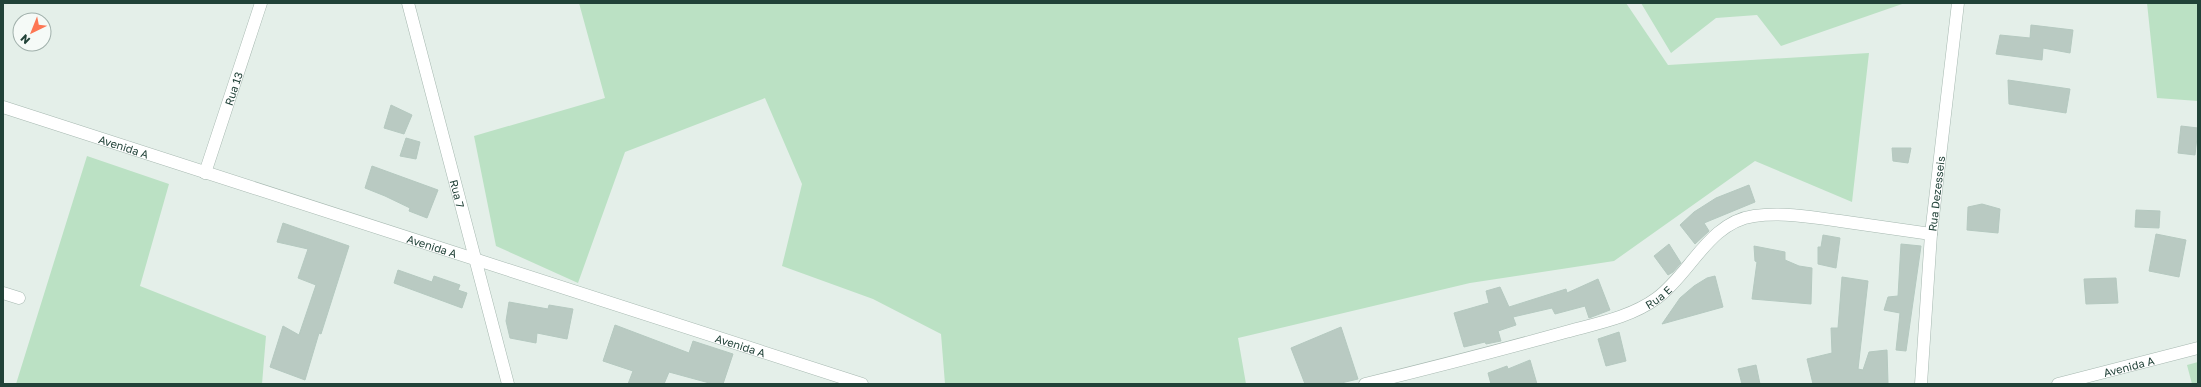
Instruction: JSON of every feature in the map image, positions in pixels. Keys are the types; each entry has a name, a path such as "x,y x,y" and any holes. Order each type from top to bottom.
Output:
{"street":[{"name":"Rua 13","path":"205,173 261,3"},
{"name":"Rua 7","path":"408,3 508,384"},
{"name":"Rua Dezesseis","path":"1921,384 1931,234 1958,3"},
{"name":"Avenida A","path":"3,107 862,384"},
{"name":"Rua E","path":"1365,384 1505,349 1636,312 1658,298 1678,280 1703,248 1720,231 1753,216 1798,215 1931,234"},
{"path":"3,293 19,298"},
{"name":"Avenida A","path":"2058,384 2198,348"}],"green space":[{"path":"579,3 1626,3 1668,65 1869,53 1852,202 1755,161 1614,261 1470,283 1238,338 1246,384 945,384 941,334 873,299 782,266 802,184 765,98 625,152 578,283 496,246 474,136 605,98"},
{"path":"1641,3 1905,3 1781,46 1757,15 1716,18 1671,53"},
{"path":"2147,3 2198,3 2198,101 2157,98"},
{"path":"87,156 169,184 140,286 266,336 262,384 16,384"},
{"path":"2198,362 2198,384 2192,384 2187,365"}],"building":[{"path":"2031,25 2073,30 2070,53 2043,48 2042,60 1996,54 2000,35 2030,38"},
{"path":"2008,80 2070,89 2066,113 2009,104"},
{"path":"391,105 412,115 404,134 384,128"},
{"path":"2181,126 2198,128 2195,155 2178,153"},
{"path":"406,138 420,142 416,159 400,156"},
{"path":"1892,148 1911,148 1908,163 1893,161"},
{"path":"372,166 438,190 427,218 409,211 410,208 365,188"},
{"path":"1749,185 1755,202 1704,223 1709,231 1695,244 1680,225 1694,212 1716,198"},
{"path":"1982,204 2000,209 1998,233 1967,230 1968,207"},
{"path":"2136,210 2160,211 2159,228 2135,227"},
{"path":"283,223 349,246 321,334 319,333 305,380 270,367 283,326 299,335 316,285 298,278 308,249 277,242"},
{"path":"2156,234 2186,240 2179,277 2149,271"},
{"path":"1823,235 1840,238 1836,268 1818,264 1818,247 1821,247"},
{"path":"1669,244 1681,263 1668,275 1654,256"},
{"path":"1901,244 1921,246 1906,351 1896,350 1900,313 1884,310 1888,297 1898,296"},
{"path":"1754,246 1785,252 1785,260 1799,266 1812,268 1811,304 1752,299 1757,262 1755,261"},
{"path":"398,270 432,282 434,276 460,285 458,290 467,293 462,308 394,283"},
{"path":"1715,276 1723,307 1662,324 1680,298 1694,286 1707,278"},
{"path":"1842,277 1868,281 1858,369 1863,370 1869,352 1887,350 1888,383 1813,384 1807,359 1832,353 1831,328 1838,328"},
{"path":"2116,278 2118,303 2086,304 2084,279"},
{"path":"1598,279 1610,310 1589,318 1585,306 1555,314 1552,308 1513,317 1516,325 1498,331 1501,341 1486,344 1485,342 1464,347 1454,313 1489,303 1486,291 1500,287 1509,307 1566,289 1567,293"},
{"path":"509,302 548,309 549,305 573,309 567,339 537,333 536,343 510,338 506,321"},
{"path":"615,325 689,353 693,341 733,354 723,384 713,384 669,372 664,384 628,384 633,371 603,361"},
{"path":"1341,327 1358,379 1337,384 1305,384 1291,348"},
{"path":"1619,332 1626,361 1606,366 1598,339"},
{"path":"1530,360 1537,384 1491,384 1488,373 1507,366 1508,369"},
{"path":"1756,365 1760,384 1742,384 1738,369"}]}
